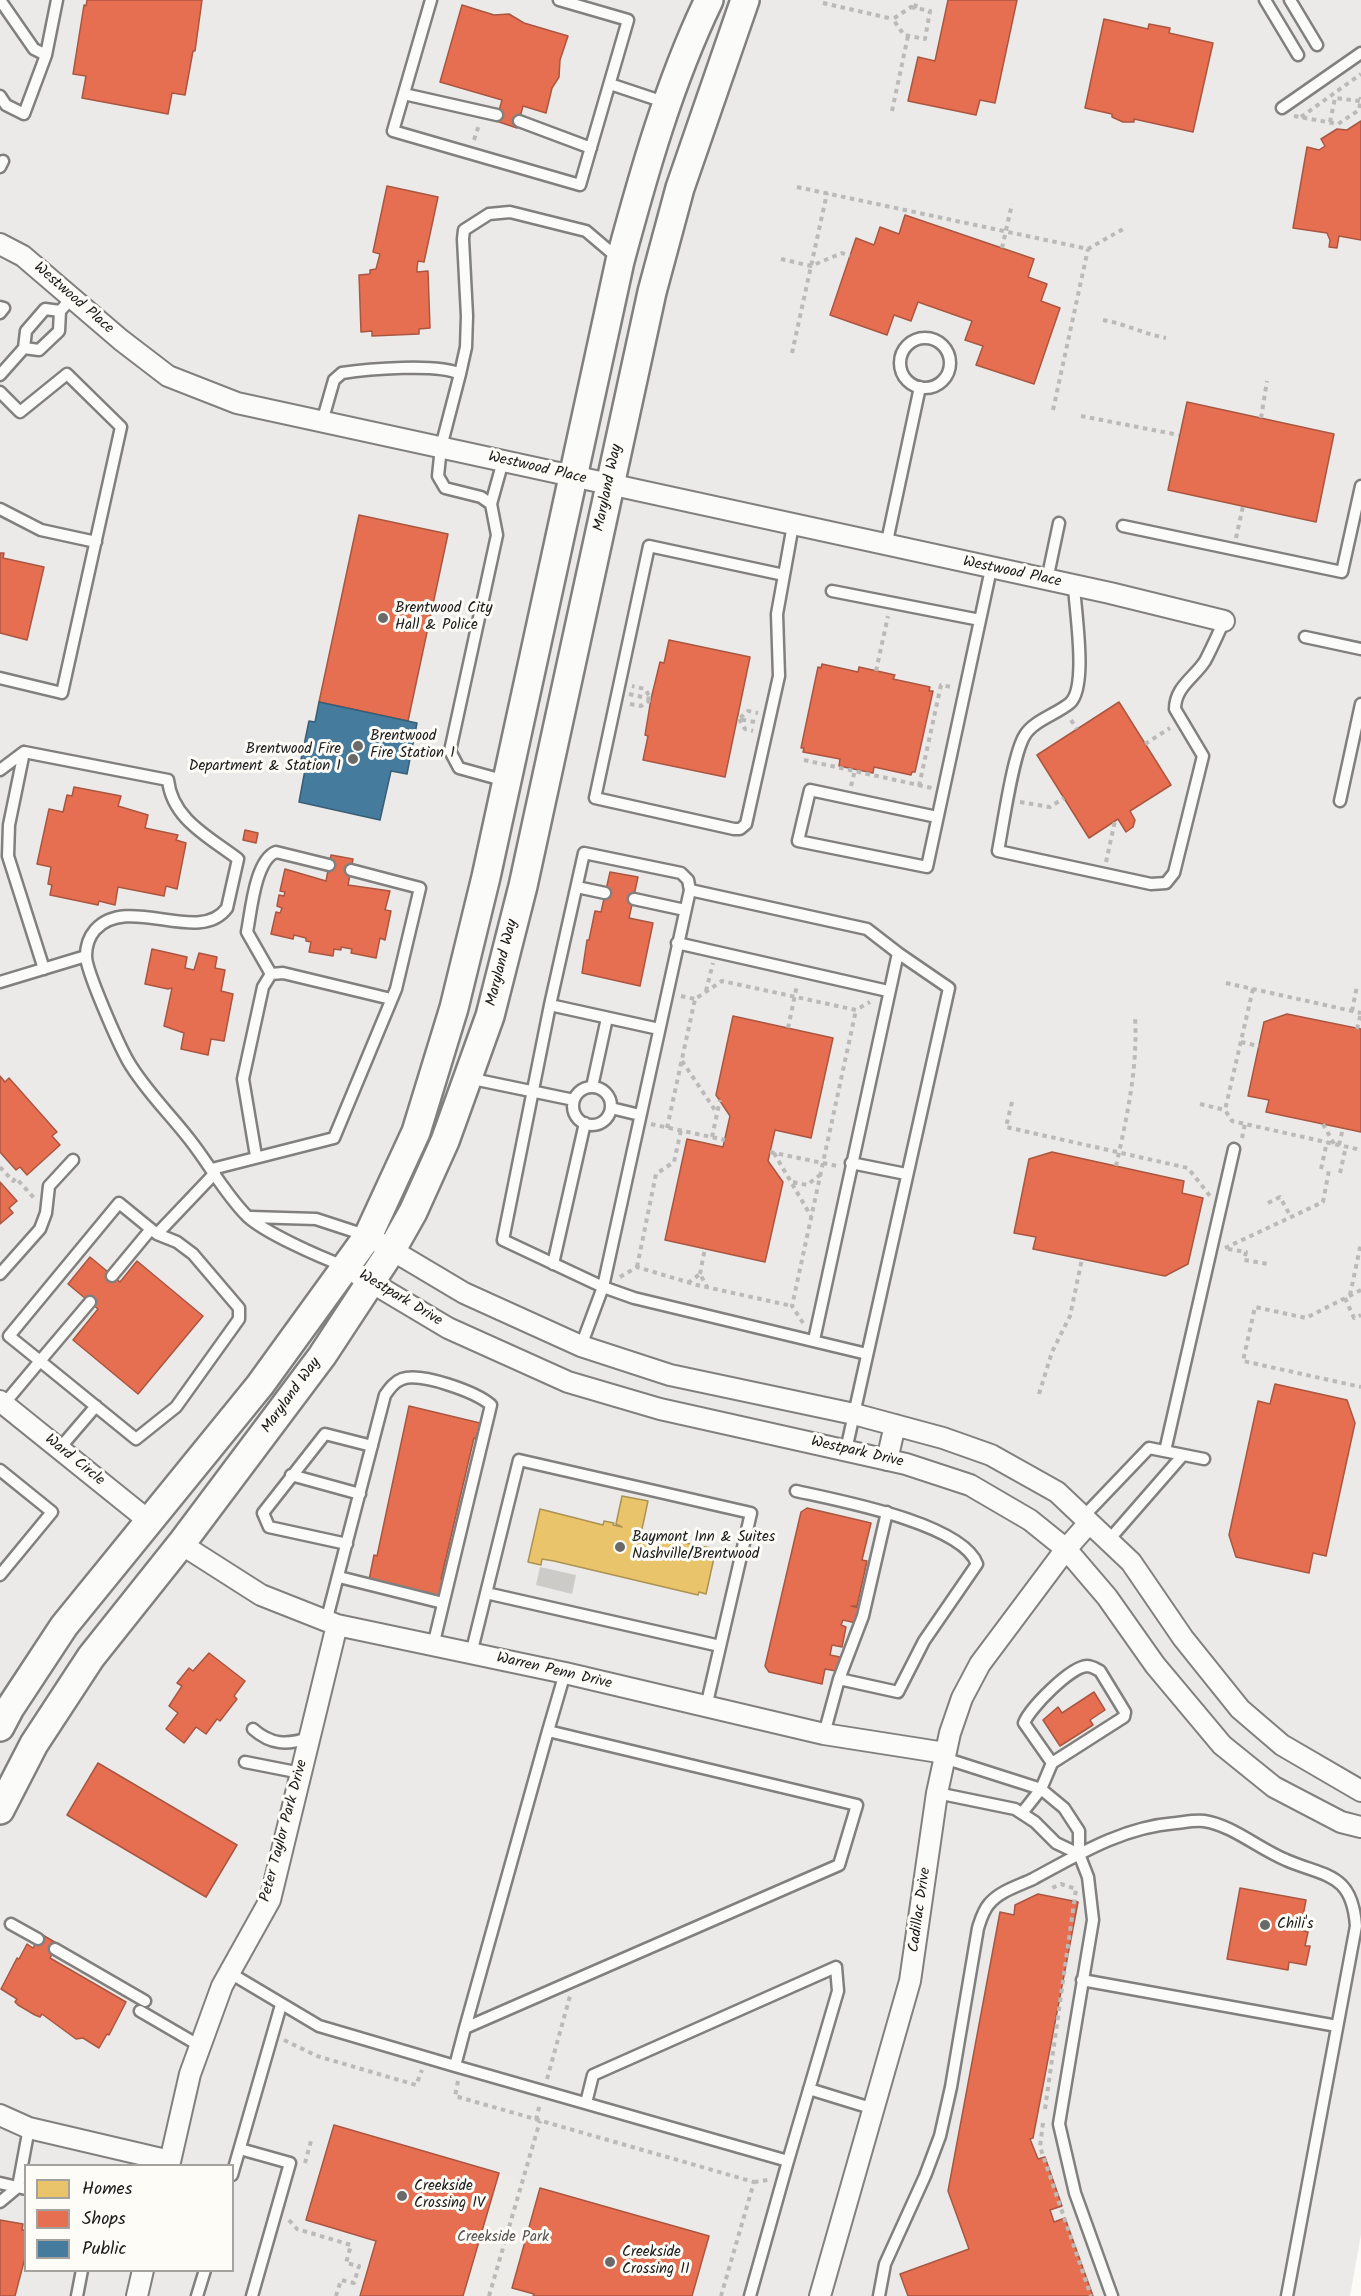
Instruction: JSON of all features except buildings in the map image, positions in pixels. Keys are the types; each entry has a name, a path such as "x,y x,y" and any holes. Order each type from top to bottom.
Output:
{"main road":[{"path":"0,1727 64,1626 260,1385 344,1266 368,1236 416,1132 459,986 486,877 620,261 642,177 685,50 709,0"},
{"name":"Maryland Way","path":"0,1810 34,1744 91,1657 181,1544 301,1386 391,1251 413,1212 446,1141 490,1016 537,821 652,292 680,188 745,0"},
{"path":"667,103 704,115"},
{"path":"506,781 537,821"},
{"path":"149,1521 181,1544"}],"street":[{"name":"Westwood Place","path":"0,244 23,256 66,304 168,375 237,403 1047,580 1224,621"},
{"path":"368,1236 464,1293 581,1346 670,1375 854,1414 943,1438 991,1455 1057,1492 1131,1562 1187,1643 1240,1709 1282,1745 1361,1791"},
{"name":"Westpark Drive","path":"344,1266 448,1328 568,1382 660,1409 887,1460 970,1485 1030,1520 1066,1549 1107,1597 1155,1665 1222,1745 1274,1787 1341,1822 1361,1827"},
{"name":"Ward Circle","path":"2,1402 149,1521"},
{"path":"887,1460 895,1425"},
{"name":"Cadillac Drive","path":"820,2296 910,1982 938,1793 954,1719 970,1682 1086,1520"},
{"name":"Warren Penn Drive","path":"181,1544 261,1595 331,1624 565,1673 824,1734 945,1756"},
{"name":"Peter Taylor Park Drive","path":"169,2163 190,2074 200,2046 230,1973 270,1900 309,1738 331,1624"},
{"path":"0,2115 29,2128 169,2163"},
{"path":"137,2296 143,2272"}],"lane":[{"path":"0,0 34,49 46,55"},
{"path":"0,96 6,105 24,114 46,55 57,0"},
{"path":"431,0 393,131 580,185 628,20 559,0"},
{"path":"1265,0 1298,55"},
{"path":"1290,0 1317,45"},
{"path":"1282,108 1361,53"},
{"path":"610,84 667,103"},
{"path":"404,94 497,115"},
{"path":"519,121 591,148"},
{"path":"491,504 481,497 445,488 438,476 441,447 466,347 464,230 473,222 498,211 557,222 586,231 596,237 620,261"},
{"path":"0,375 24,348 26,331 45,309 66,304 59,331 39,350 24,348"},
{"path":"0,307 4,308 0,313"},
{"path":"934,339 946,348 950,368 938,384 920,387 904,375 901,358 906,347 915,340 934,339"},
{"path":"322,422 334,380 342,373 434,368 451,369 460,374"},
{"path":"0,392 20,412 67,374 121,427 62,693 0,678"},
{"path":"886,546 920,387"},
{"path":"503,461 491,504 497,535 450,751 459,768 506,781"},
{"path":"1123,526 1342,572 1361,486"},
{"path":"0,509 41,530 96,542"},
{"path":"1047,580 1059,523"},
{"path":"784,575 648,546 596,798 734,829 744,827 749,819 779,676 777,614 793,525"},
{"path":"937,817 810,790 798,841 927,867 991,569"},
{"path":"1074,586 1079,673 1077,692 1069,704 1025,734 998,851 1160,885 1166,883 1174,873 1203,756 1175,709 1177,695 1204,661 1224,621"},
{"path":"832,591 980,620"},
{"path":"1305,637 1361,649"},
{"path":"1340,801 1361,704"},
{"path":"0,770 24,752 168,780 172,798 181,814 238,859 227,908 215,919 195,921 130,916 111,919 90,936 86,956 129,1062 248,1217 313,1254 344,1266"},
{"path":"24,752 9,825 8,856 44,969"},
{"path":"271,974 247,932 263,862 269,855 276,852 329,866"},
{"path":"581,1346 603,1287 690,890 688,880 681,873 584,853 550,1005 503,1240 603,1287 634,1298 867,1354"},
{"path":"112,1276 214,1171 256,1156 334,1138 396,989 420,888 351,870"},
{"path":"577,887 605,893"},
{"path":"690,890 867,929 949,988 846,1450"},
{"path":"634,899 685,910"},
{"path":"677,943 888,991"},
{"path":"814,1340 898,953"},
{"path":"0,982 86,956"},
{"path":"271,974 283,973 391,999"},
{"path":"256,1156 243,1079 263,987 271,974"},
{"path":"550,1005 659,1029"},
{"path":"592,1087 607,1018"},
{"path":"468,1078 574,1100"},
{"path":"592,1087 607,1095 610,1108 608,1115 599,1123 585,1123 576,1115 574,1100 579,1092 592,1087"},
{"path":"610,1108 639,1118"},
{"path":"553,1264 585,1123"},
{"path":"1165,1451 1234,1149"},
{"path":"0,1274 40,1229 46,1211 49,1185 73,1160"},
{"path":"851,1166 906,1174"},
{"path":"119,1203 154,1232 177,1242 193,1254 239,1308 239,1319 176,1407 136,1440 9,1336 119,1203"},
{"path":"248,1217 316,1219 368,1236"},
{"path":"2,1402 90,1302"},
{"path":"331,1624 339,1577 385,1395 400,1379 411,1378 441,1383 477,1395 490,1405 433,1646"},
{"path":"59,1449 96,1406"},
{"path":"347,1544 269,1527 263,1514 265,1508 325,1434 372,1446"},
{"path":"1086,1520 1149,1448 1204,1459"},
{"path":"1108,1541 1183,1455"},
{"path":"471,1654 519,1460 752,1513 706,1707"},
{"path":"0,1470 52,1512 0,1575"},
{"path":"291,1475 360,1494"},
{"path":"796,1491 887,1512 926,1527 965,1549 974,1557 977,1564 924,1641 898,1692 839,1679"},
{"path":"824,1734 839,1679 863,1616 887,1512"},
{"path":"339,1577 443,1603"},
{"path":"486,1593 720,1646"},
{"path":"1022,1813 1041,1789 1052,1763 1124,1717 1125,1712 1100,1671 1094,1667 1079,1668 1031,1707 1024,1723 1052,1763"},
{"path":"454,2066 565,1673"},
{"path":"253,1729 263,1737 280,1743 309,1738"},
{"path":"465,2028 839,1865 857,1805 548,1731"},
{"path":"945,1756 1041,1789 1064,1808 1074,1820 1079,1831 1079,1854 1088,1877 1093,1920 1059,2124 1075,2193 1112,2296"},
{"path":"245,1762 301,1773"},
{"path":"938,1793 971,1798 1022,1813 1035,1822 1056,1843 1079,1854"},
{"path":"879,2296 885,2264 925,2176 940,2136 982,1915 996,1898 1079,1854 1149,1825 1202,1821 1219,1825 1271,1854 1328,1874 1336,1880 1348,1897 1356,1926 1287,2296"},
{"path":"11,1924 38,1939"},
{"path":"54,1949 200,2046"},
{"path":"586,2103 594,2075 836,1967 838,1991 750,2296"},
{"path":"230,1973 281,2005 335,2033 788,2161"},
{"path":"1082,1980 1337,2026"},
{"path":"234,2168 281,2005"},
{"path":"809,2089 874,2109"},
{"path":"25,2164 29,2128"},
{"path":"240,2149 290,2163 252,2296"},
{"path":"22,2188 24,2171"},
{"path":"0,2183 22,2188"},
{"path":"0,2202 22,2188"},
{"path":"77,2296 82,2272"},
{"path":"197,2296 205,2272"}],"path":[{"path":"915,8 917,0"},
{"path":"823,3 893,19 904,35 924,39 930,11 911,7 893,19"},
{"path":"892,111 908,36"},
{"path":"1301,118 1361,74"},
{"path":"1291,116 1338,124 1359,110 1361,99 1334,96"},
{"path":"1330,123 1334,96"},
{"path":"471,153 482,112"},
{"path":"797,187 1088,249 1123,229"},
{"path":"792,353 827,193"},
{"path":"1002,248 1012,204"},
{"path":"1053,410 1088,249"},
{"path":"781,259 811,266 842,253 850,256"},
{"path":"1103,320 1126,324 1138,332 1166,338"},
{"path":"1261,418 1267,381"},
{"path":"1081,416 1179,435"},
{"path":"1233,549 1243,506"},
{"path":"876,670 891,602"},
{"path":"919,786 941,685 965,691"},
{"path":"618,692 645,689 651,699"},
{"path":"618,692 641,706 651,699"},
{"path":"618,692 651,699"},
{"path":"1145,744 1182,720"},
{"path":"804,760 943,791"},
{"path":"1009,800 1050,807 1064,798"},
{"path":"1103,874 1115,821"},
{"path":"706,992 716,952"},
{"path":"788,1028 800,971"},
{"path":"667,1128 695,999 722,981 856,1010 888,991"},
{"path":"1227,983 1361,1013 1357,1029"},
{"path":"1352,1011 1357,986"},
{"path":"1225,1110 1253,989"},
{"path":"814,1340 792,1306 856,1010"},
{"path":"1116,1166 1131,1100 1136,1044 1135,1017"},
{"path":"1241,1042 1259,1046"},
{"path":"682,1060 717,1113"},
{"path":"712,1137 720,1100"},
{"path":"1012,1102 1006,1127 1188,1168 1220,1209"},
{"path":"1200,1104 1225,1110 1232,1121 1361,1150"},
{"path":"639,1118 667,1128 724,1140"},
{"path":"1323,1124 1334,1144"},
{"path":"1339,1145 1343,1128"},
{"path":"637,1267 656,1174 674,1162 681,1130"},
{"path":"1321,1169 1327,1142"},
{"path":"1340,1173 1346,1146"},
{"path":"811,1217 772,1152 823,1163 851,1166"},
{"path":"0,1167 13,1181 16,1178 46,1211"},
{"path":"1228,1249 1323,1202 1329,1170"},
{"path":"790,1181 807,1185 820,1174"},
{"path":"1268,1203 1280,1197 1291,1218"},
{"path":"1350,1296 1361,1243"},
{"path":"1212,1245 1245,1252 1244,1260 1268,1264"},
{"path":"705,1248 700,1274 707,1288"},
{"path":"1039,1394 1052,1352 1070,1316 1082,1259"},
{"path":"603,1287 637,1267 707,1288 792,1306"},
{"path":"688,1283 700,1274"},
{"path":"1361,1290 1306,1318 1255,1307 1243,1361 1361,1387"},
{"path":"1344,1298 1354,1318 1361,1315"},
{"path":"549,2073 568,2005"},
{"path":"273,2034 317,2056 416,2085 421,2070 430,2073"},
{"path":"449,2078 459,2081 455,2096 754,2182 721,2296"},
{"path":"489,2296 540,2121"},
{"path":"302,2173 311,2141"},
{"path":"289,2216 289,2222 297,2229 351,2245 346,2263 359,2266 354,2283 341,2280 336,2296"}],"shaded area":[{"path":"0,0 1361,0 1361,2234 1350,2296 0,2296"},
{"path":"540,1567 576,1575 572,1594 536,1585"}],"green space":[{"name":"Creekside Park","path":"499,2173 540,2188 512,2287 534,2294 533,2296 463,2296"}],"place":[{"name":"Brentwood City Hall & Police","path":"383,618"},
{"name":"Brentwood Fire Station 1","path":"358,746"},
{"name":"Brentwood Fire Department & Station 1","path":"353,759"},
{"name":"Baymont Inn & Suites Nashville/Brentwood","path":"620,1547"},
{"name":"Chili's","path":"1265,1925"},
{"name":"Creekside Crossing IV","path":"402,2196"},
{"name":"Creekside Crossing II","path":"610,2262"}]}
